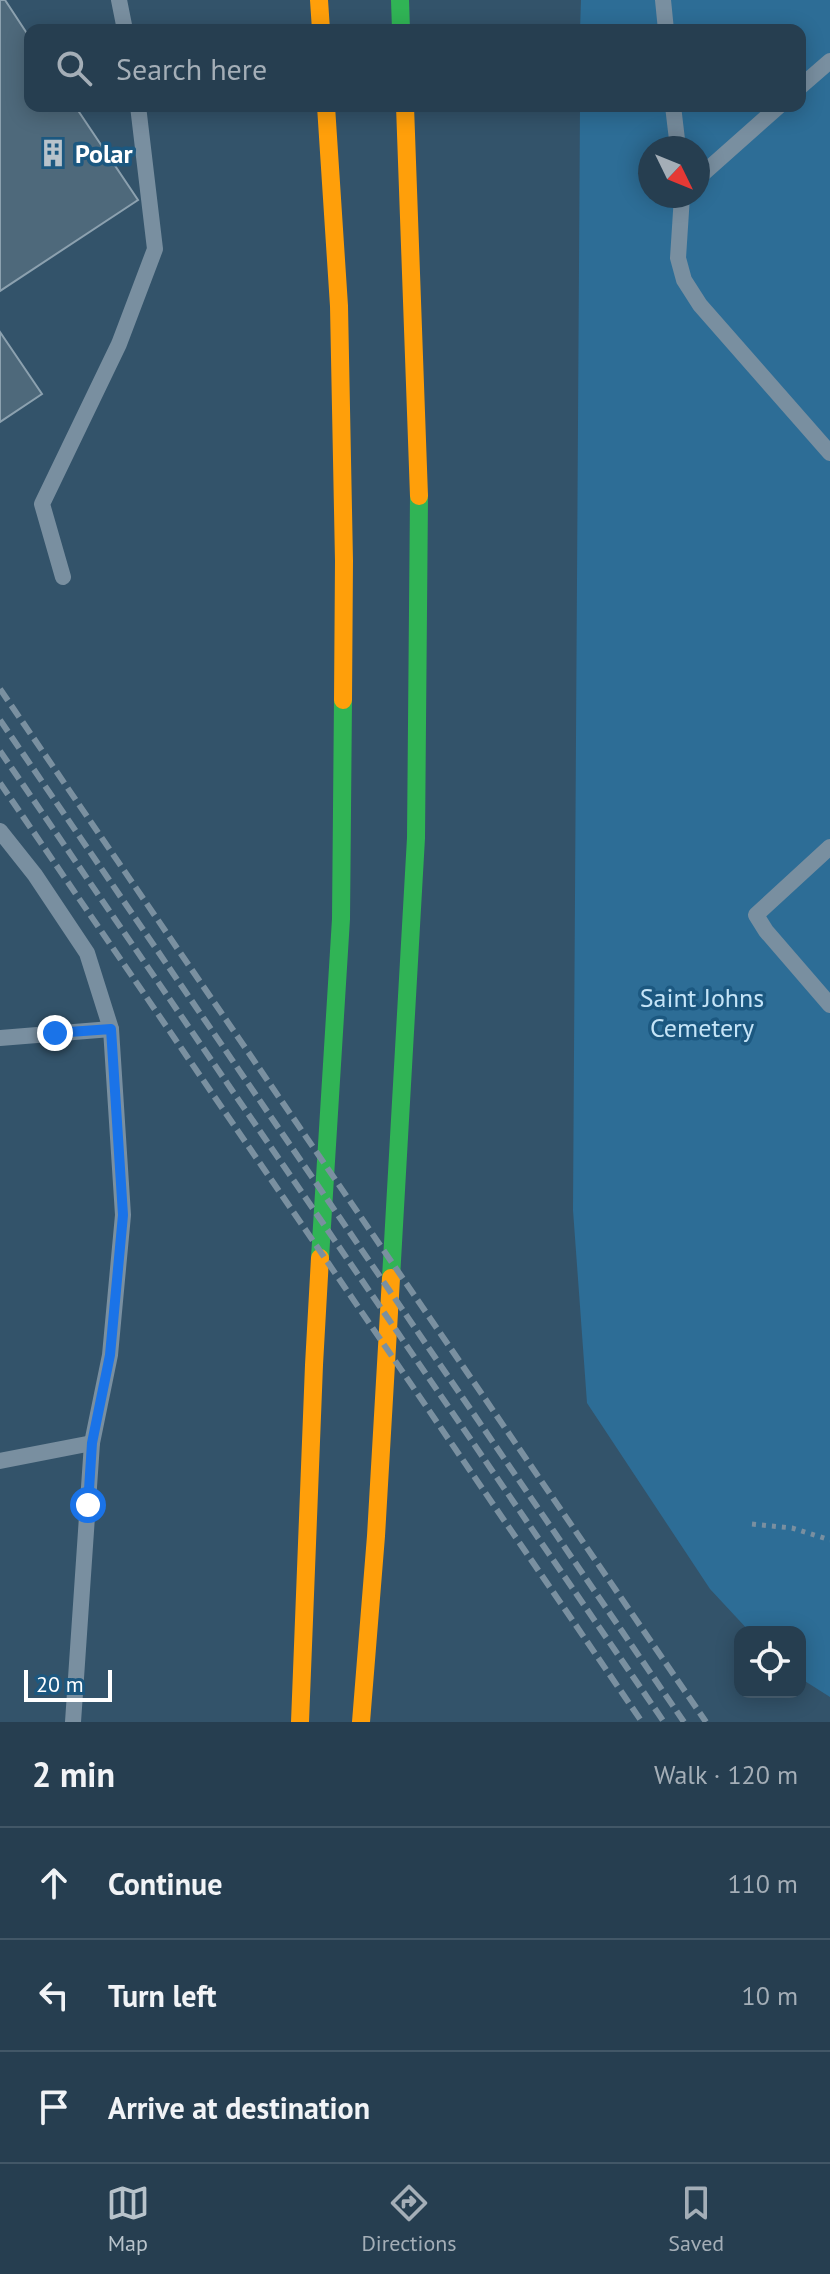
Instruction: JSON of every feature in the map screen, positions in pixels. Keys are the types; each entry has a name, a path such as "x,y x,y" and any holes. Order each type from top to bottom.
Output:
{"highway":[{"path":"319,0 321,24"},
{"path":"400,0 401,24"},
{"path":"300,1722 314,1365 341,919 344,561 339,306 326,112"},
{"path":"361,1722 376,1536 416,838 420,529 405,112"},
{"path":"287,1722 301,1672"}],"lane":[{"path":"119,0 124,24"},
{"path":"663,0 665,24"},
{"path":"806,82 830,61"},
{"path":"63,577 42,504 119,344 155,249 139,112"},
{"path":"674,112 677,136"},
{"path":"710,167 772,112"},
{"path":"681,208 678,258 684,280 700,305 830,453"},
{"path":"0,831 35,875 87,953 111,1029 123,1215 110,1355 92,1443 73,1722"},
{"path":"830,847 756,915 766,931 830,1005"},
{"path":"0,1038 111,1029"},
{"path":"0,1461 92,1443"}],"path":[{"path":"752,1524 792,1528 830,1540"}],"green space":[{"name":"Saint Johns Cemetery","path":"581,0 830,0 830,1697 806,1682 806,1626 744,1626 710,1589 587,1403 573,1210 580,112 806,112 806,24 580,24"}],"building":[{"name":"Polar","path":"0,0 5,0 24,29 24,112 79,112 138,200 0,291"},
{"path":"0,332 42,394 0,422"}],"railway":[{"path":"0,689 706,1722"},
{"path":"0,720 684,1722"},
{"path":"0,751 664,1722"},
{"path":"0,783 642,1722"}],"traffic: fast":[{"path":"400,0 401,24"},
{"path":"391,1278 416,838 419,496"},
{"path":"320,1258 341,919 343,700"}],"traffic: slow":[{"path":"319,0 321,24"},
{"path":"326,112 339,306 344,561 343,700"},
{"path":"405,112 419,496"},
{"path":"300,1722 320,1258"},
{"path":"361,1722 376,1536 391,1278"}],"place":[{"name":"Polar","path":"53,153"}],"route":[{"path":"55,1033 111,1029 123,1215 110,1355 92,1443 88,1505"}]}
